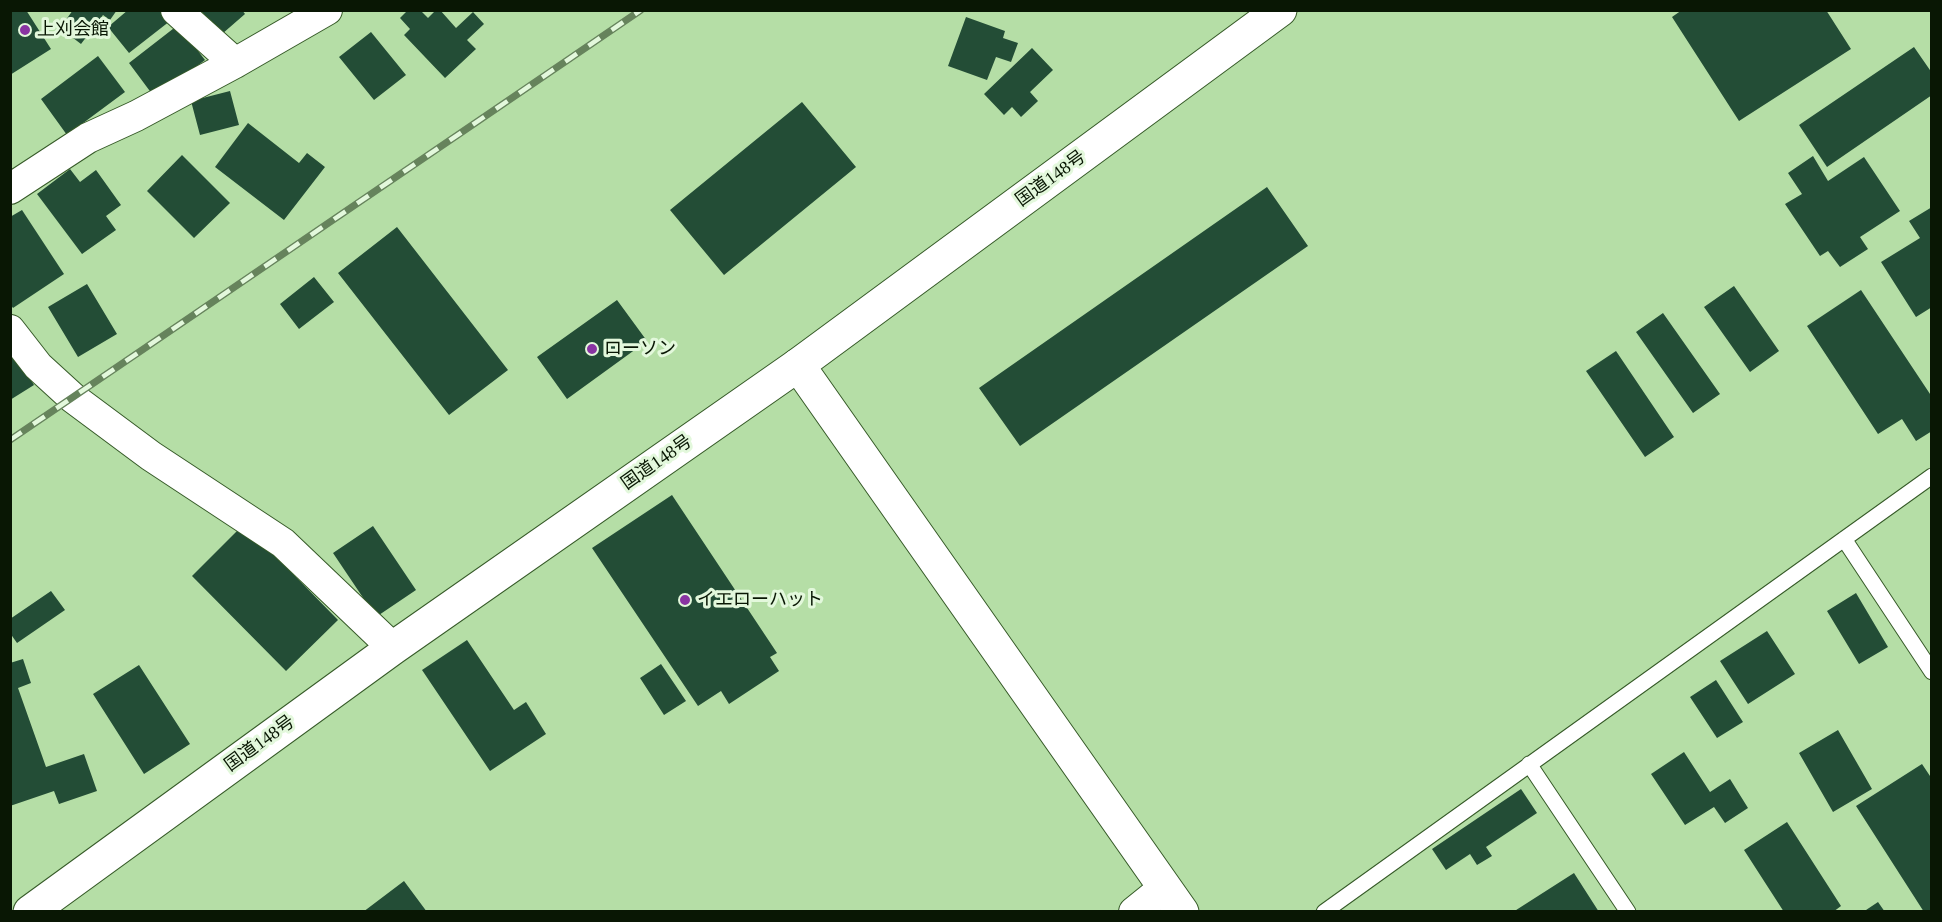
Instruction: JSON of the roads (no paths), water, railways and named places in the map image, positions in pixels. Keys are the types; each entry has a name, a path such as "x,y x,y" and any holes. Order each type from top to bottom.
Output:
{"main road":[{"name":"国道148号","path":"30,912 393,648 798,365 1280,10"},
{"path":"798,365 1173,899"}],"street":[{"path":"176,10 235,63"},
{"path":"10,189 88,138 136,116 235,63 327,10"},
{"path":"10,330 38,366 73,398 151,456 283,543 393,648"},
{"path":"1134,912 1173,899"}],"lane":[{"path":"1324,912 1932,476"},
{"path":"1844,539 1932,672"},
{"path":"1529,764 1628,912"}],"railway":[{"path":"10,440 641,10"}],"place":[{"name":"上刈会館","path":"25,30"},
{"name":"ローソン","path":"592,349"},
{"name":"イエローハット","path":"685,600"}]}
